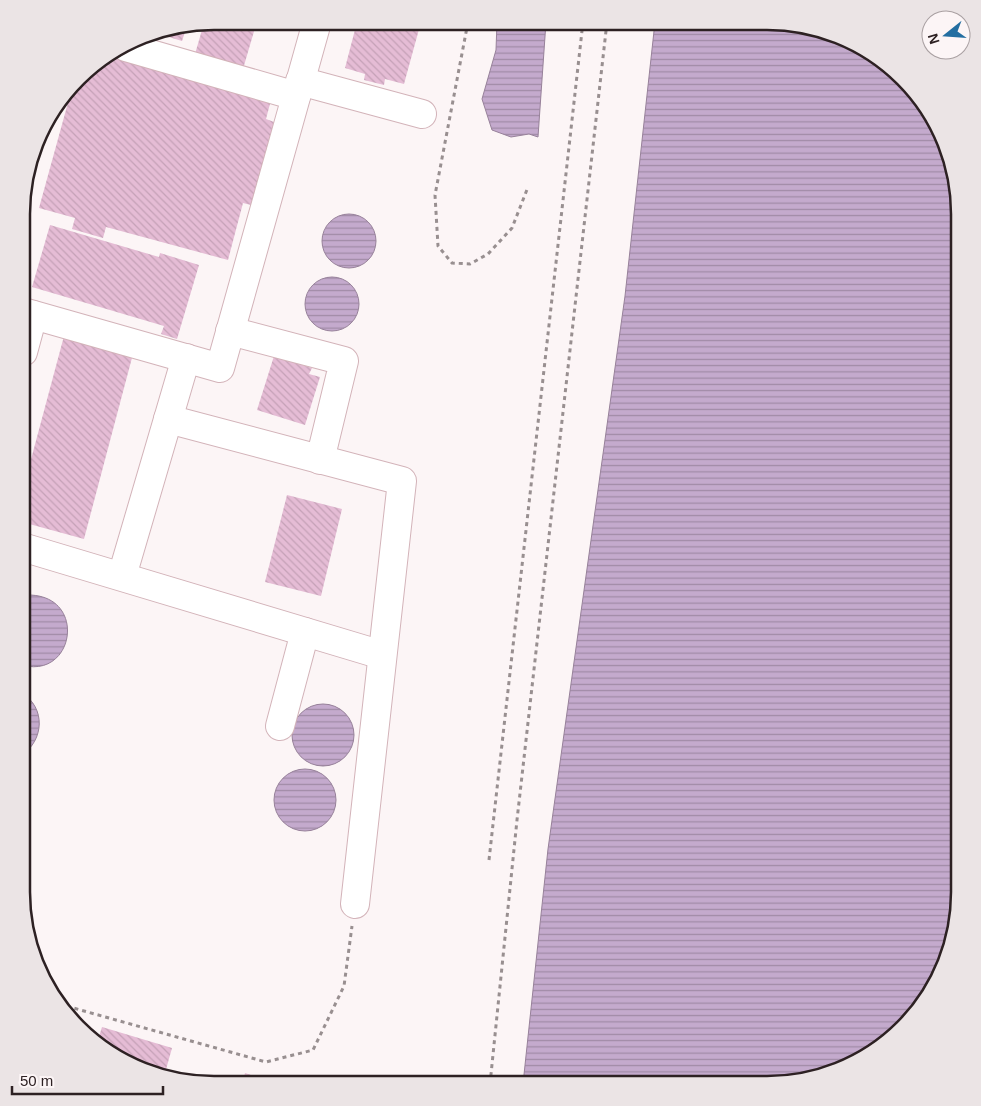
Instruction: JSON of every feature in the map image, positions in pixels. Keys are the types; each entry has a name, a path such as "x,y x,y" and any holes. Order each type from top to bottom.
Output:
{"lane":[{"path":"30,314 220,368 315,30"},
{"path":"135,48 298,88 422,114"},
{"path":"230,331 344,361 320,460"},
{"path":"122,576 186,358"},
{"path":"168,419 402,481 355,904"},
{"path":"30,549 382,655"},
{"path":"280,726 305,632"}],"path":[{"path":"466,30 435,195 438,246 452,263 470,264 488,254 512,228 528,186"},
{"path":"489,860 582,30"},
{"path":"491,1076 518,811 606,30"},
{"path":"71,1007 266,1062 313,1050 344,986 355,904"}],"shaded area":[{"path":"497,30 545,30 538,137 529,134 511,137 492,130 482,99 496,50"},
{"path":"654,30 779,30 814,36 848,49 879,68 897,84 920,112 932,133 941,155 951,202 951,904 945,939 937,962 913,1004 897,1022 869,1045 837,1062 814,1070 779,1076 524,1076 548,849 625,296"},
{"path":"344,214 354,214 364,218 372,226 376,241 372,256 364,264 354,268 344,268 334,264 326,256 322,246 322,236 326,226 334,218"},
{"path":"327,277 337,277 347,281 355,289 359,304 355,319 347,327 337,331 327,331 317,327 309,319 305,309 305,299 309,289 317,281"},
{"path":"30,595 46,598 59,608 66,621 67,635 63,649 54,660 40,666 30,665"},
{"path":"30,699 38,715 38,733 30,748"},
{"path":"323,704 340,709 345,713 349,718 354,735 349,752 345,757 340,761 323,766 306,761 301,757 297,752 292,735 297,718 301,713 306,709"},
{"path":"305,769 322,774 327,778 331,783 336,800 331,817 327,822 322,826 305,831 288,826 283,822 279,817 274,800 279,783 283,778 288,774"}],"building":[{"path":"202,30 254,30 243,69 195,54"},
{"path":"355,30 419,30 404,84 385,79 384,85 364,80 365,74 345,68"},
{"path":"185,33 182,41 166,36"},
{"path":"117,58 271,100 266,119 274,122 251,205 243,203 228,260 106,227 103,238 72,229 75,218 39,208 68,102 84,84"},
{"path":"50,225 159,257 160,253 199,265 177,339 161,334 164,326 32,287"},
{"path":"64,336 133,354 84,539 30,524 30,463"},
{"path":"274,356 312,368 309,374 320,377 305,425 257,410"},
{"path":"287,495 342,509 321,596 265,582"},
{"path":"102,1027 172,1048 166,1070 133,1057 99,1036"}]}
